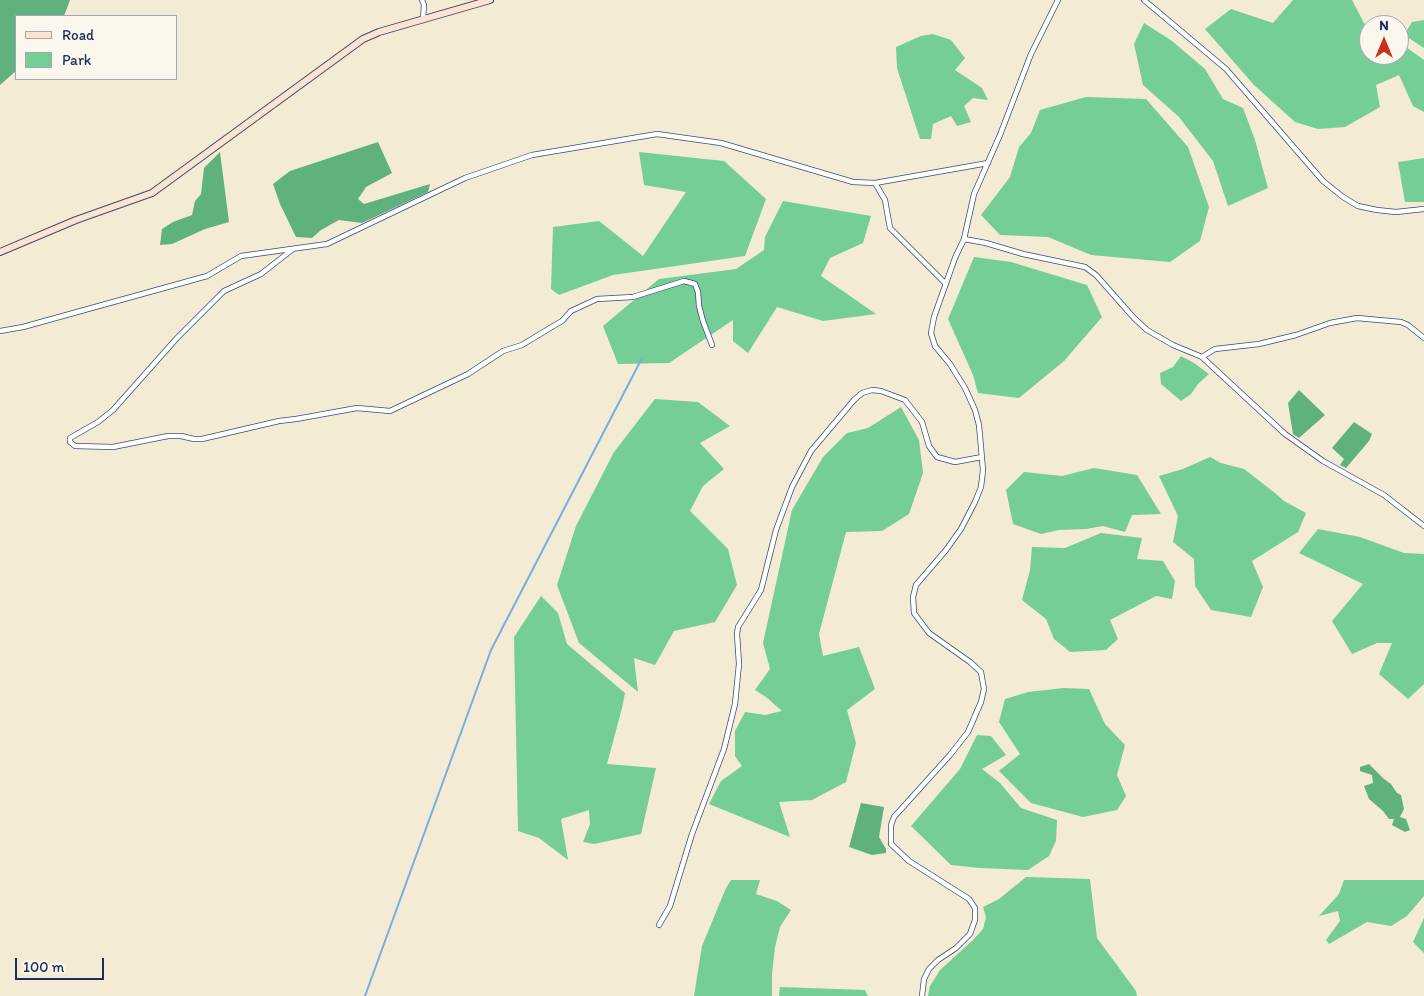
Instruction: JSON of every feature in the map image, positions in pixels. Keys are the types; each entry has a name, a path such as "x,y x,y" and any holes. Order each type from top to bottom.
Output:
{"street":[{"path":"422,0 424,5 423,19"},
{"path":"0,252 76,220 152,193 363,39 379,32 490,0"},
{"path":"922,996 924,979 929,969 938,960 956,948 970,934 975,920 975,908 968,899 909,861 891,844 891,825 894,817 950,755 968,732 981,702 984,689 981,672 929,633 914,613 913,597 916,585 961,529 981,487 983,470 975,410 955,372 935,346 931,333 934,318 955,258 964,239 974,194 1000,135 1030,54 1058,0"},
{"path":"1144,0 1226,69 1324,182 1342,197 1358,206 1377,210 1396,212 1424,209"},
{"path":"0,331 23,327 107,302 207,276 241,256 328,244 465,178 532,155 657,134 721,143 853,182 875,183 988,163"},
{"path":"875,183 885,200 890,228 946,284"},
{"path":"964,239 986,242 1023,254 1085,267 1096,275 1147,330 1173,345 1202,356 1285,434 1323,461 1384,494 1424,526"},
{"path":"294,248 261,274 224,291 177,338 113,410 98,422 70,438 70,442 75,446 113,447 168,436 202,439 279,421 357,408 390,411 468,374 503,352 522,345 562,321 571,311 596,299 632,298 684,281 695,284 703,321 712,345"},
{"path":"1202,356 1215,350 1259,344 1296,335 1330,323 1357,318 1408,324 1424,338"},
{"path":"659,924 670,906 692,834 724,749 735,704 739,664 738,627 761,590 776,530 792,488 811,451 854,400 862,393 872,390 881,391 905,400 922,422 929,446 937,457 955,462 982,457"}],"green space":[{"path":"0,0 70,0 64,15 15,15 15,72 0,85"},
{"path":"1293,0 1352,0 1360,15 1359,65 1409,65 1409,49 1424,60 1424,112 1413,106 1399,75 1376,85 1380,107 1345,127 1318,129 1295,122 1254,85 1205,29 1231,9 1273,23"},
{"path":"1424,20 1424,48 1409,38 1409,27 1412,22"},
{"path":"1144,23 1172,41 1205,69 1223,99 1243,108 1255,140 1268,188 1228,206 1213,161 1179,117 1143,85 1134,44"},
{"path":"933,34 951,40 965,58 955,70 982,88 988,100 973,98 964,106 971,122 957,126 951,116 933,124 931,139 920,139 897,68 896,47 921,36"},
{"path":"1086,97 1146,99 1188,147 1209,207 1200,241 1170,262 1091,255 1048,237 1000,235 981,215 1010,177 1019,147 1031,133 1040,110"},
{"path":"378,142 392,173 366,187 358,199 364,204 430,184 428,192 362,223 339,220 321,230 312,238 296,237 280,204 273,184 290,171"},
{"path":"220,152 229,222 205,229 172,244 160,245 162,229 173,222 192,215 195,201 201,194 204,168"},
{"path":"639,152 724,161 766,199 745,256 613,275 559,295 551,289 553,227 599,221 643,256 686,192 644,185"},
{"path":"1424,158 1424,202 1405,202 1398,162"},
{"path":"783,201 871,216 863,243 830,258 821,276 876,314 823,321 777,307 748,353 733,341 733,320 669,363 618,364 603,326 659,279 736,269 764,250 765,237"},
{"path":"974,257 1011,262 1087,285 1102,317 1064,361 1019,398 978,393 973,375 948,319"},
{"path":"1181,356 1209,374 1191,394 1181,401 1161,384 1160,373 1173,367"},
{"path":"1299,390 1325,415 1299,438 1293,434 1288,403"},
{"path":"655,399 698,402 730,426 700,443 724,469 703,486 690,511 728,549 737,585 715,622 674,631 655,665 634,658 638,692 579,643 557,585 576,526 614,452"},
{"path":"901,407 919,440 923,473 909,514 882,531 846,532 819,634 823,656 859,647 875,689 847,710 856,743 846,782 812,800 779,802 790,837 709,804 721,781 742,766 735,756 735,731 745,712 765,715 782,711 755,690 770,669 763,643 792,510 823,457 847,433 868,428"},
{"path":"1354,422 1372,434 1369,441 1346,468 1340,465 1344,459 1332,448"},
{"path":"1210,457 1221,463 1244,469 1284,501 1306,513 1298,532 1252,561 1263,587 1251,617 1211,610 1195,586 1194,559 1173,542 1178,516 1159,476 1183,469"},
{"path":"1094,468 1137,475 1161,514 1132,515 1125,532 1103,526 1059,530 1041,534 1013,524 1006,490 1024,472 1062,476"},
{"path":"1318,529 1360,537 1404,553 1424,554 1424,684 1408,699 1379,674 1392,643 1377,643 1352,654 1332,621 1363,584 1299,553"},
{"path":"1101,533 1142,538 1137,559 1163,561 1175,581 1172,599 1156,596 1110,620 1118,639 1106,650 1070,652 1054,639 1046,619 1022,600 1030,570 1032,547 1065,548"},
{"path":"541,596 558,613 567,644 625,693 607,764 656,768 641,834 594,844 583,842 590,824 589,810 561,819 568,860 539,838 518,831 514,637"},
{"path":"1064,688 1089,689 1105,724 1125,745 1117,775 1126,796 1117,810 1083,817 1031,803 999,771 1020,754 999,722 1005,699 1028,692"},
{"path":"977,735 991,736 1006,755 982,769 1000,783 1021,808 1057,820 1056,841 1049,856 1028,870 951,865 911,826 960,769"},
{"path":"1369,764 1401,795 1404,809 1400,817 1406,819 1410,830 1405,832 1392,825 1394,819 1389,819 1369,799 1364,786 1373,783 1372,775 1360,771 1360,767"},
{"path":"861,803 884,807 879,837 886,849 886,853 872,855 849,847"},
{"path":"1026,877 1090,879 1097,938 1136,991 1137,996 928,996 930,986 940,970 983,929 986,917 983,907 999,899"},
{"path":"731,880 760,880 756,894 777,901 791,910 780,927 775,947 772,996 694,996 702,946"},
{"path":"1344,880 1424,880 1424,896 1407,916 1391,926 1367,922 1329,944 1326,940 1340,921 1338,911 1319,916 1339,894"},
{"path":"1424,918 1424,953 1413,942"},
{"path":"780,987 865,990 868,996 779,996"}],"waterway":[{"path":"365,996 491,650 642,358"}]}
